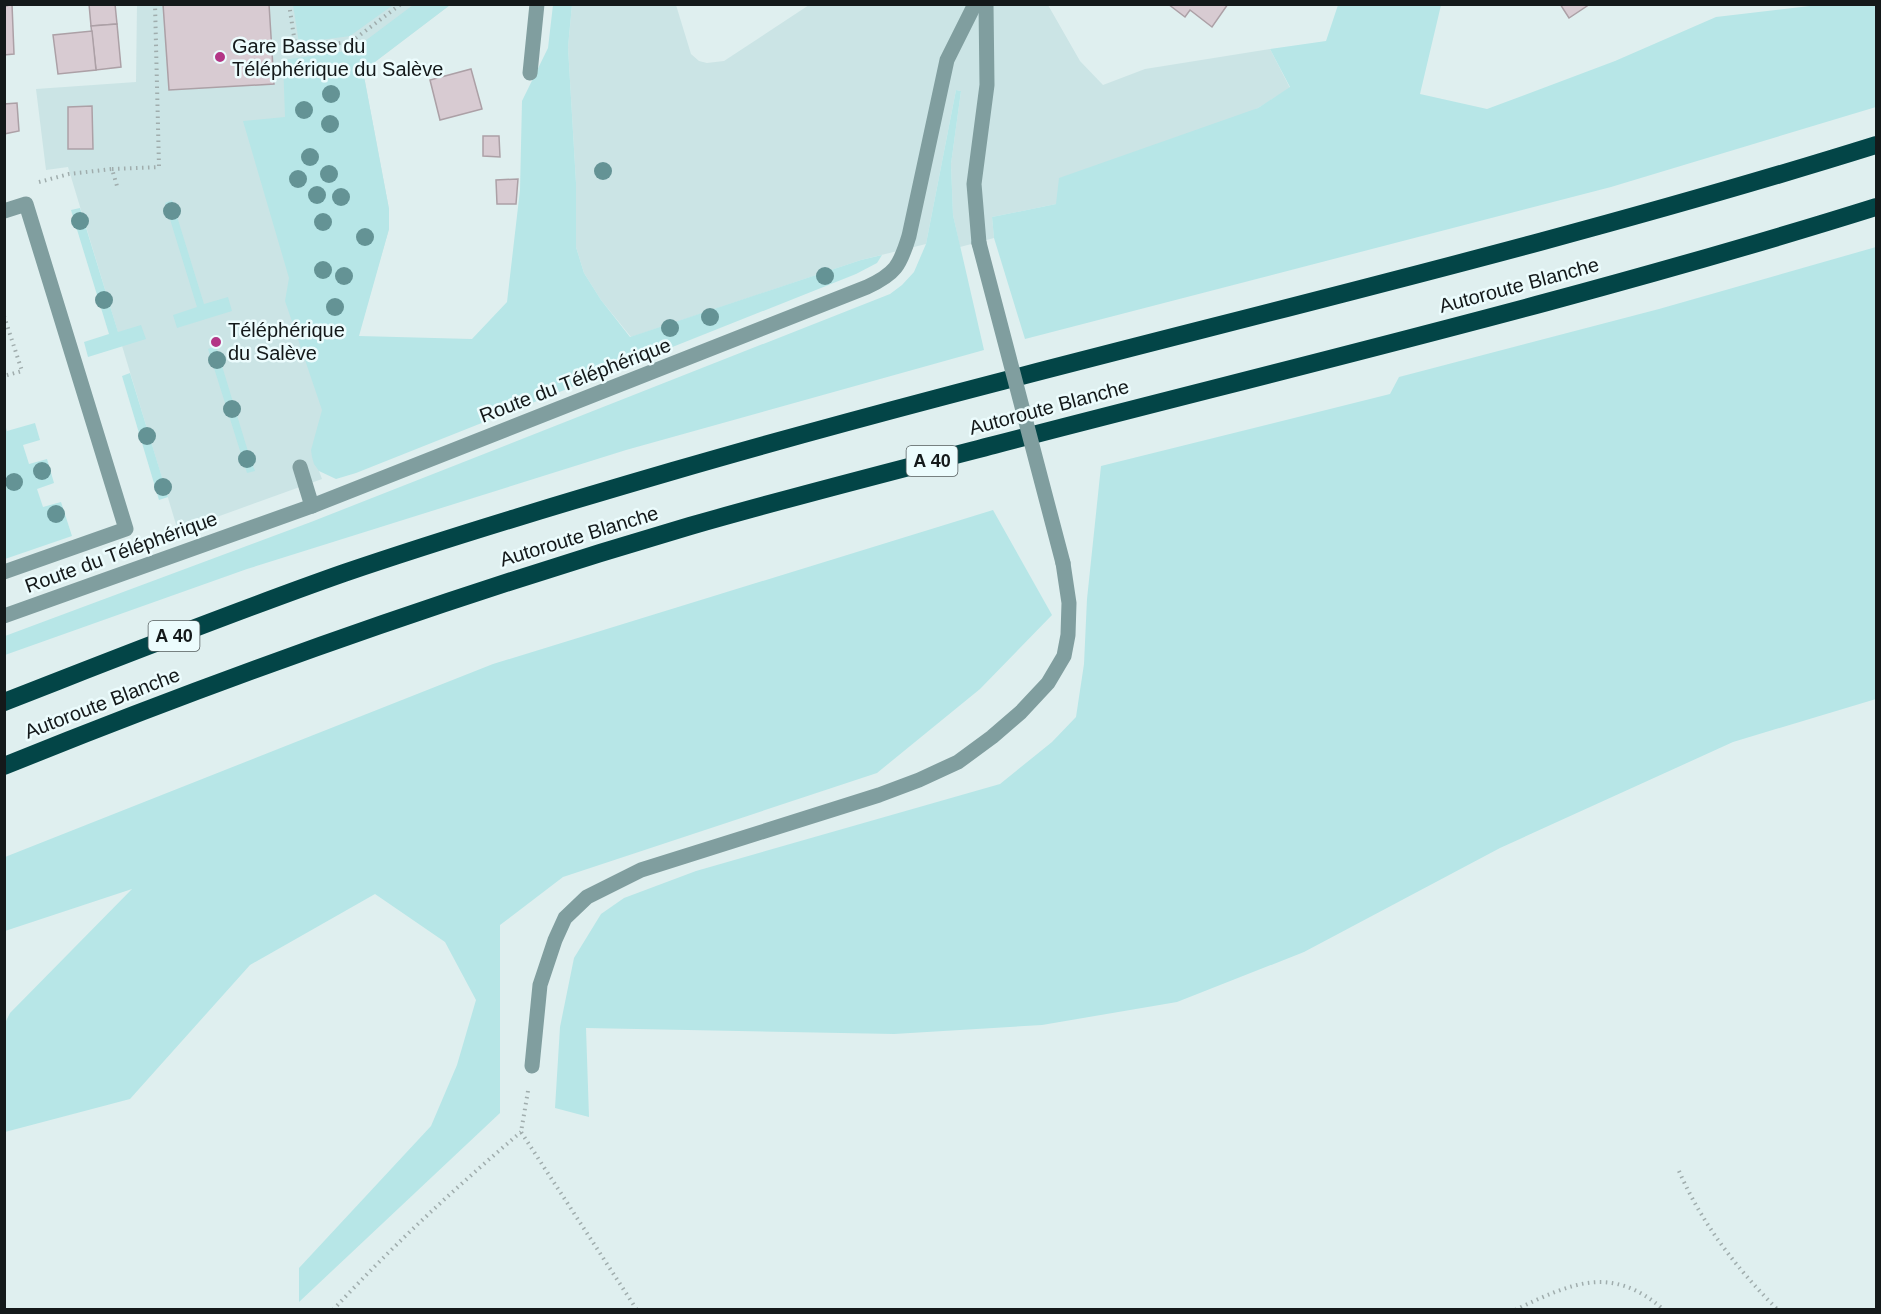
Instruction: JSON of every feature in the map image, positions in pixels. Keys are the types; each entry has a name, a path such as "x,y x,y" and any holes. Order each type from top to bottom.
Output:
{"highway":[{"name":"Autoroute Blanche","path":"4,702 344,573 677,470 843,424 1655,210 1876,145"},
{"name":"Autoroute Blanche","path":"4,766 107,725 388,621 534,573 694,525 864,478 1515,310 1789,234 1876,207"}],"street":[{"path":"530,73 537,4"},
{"name":"Route du Téléphérique","path":"4,616 312,506 885,279 896,267 904,253 947,60 975,4"},
{"path":"532,1066 540,985 565,918 587,897 641,870 879,795 958,762 1021,712 1048,683 1064,656 1068,635 1069,603 1063,563 979,243 974,184 987,85 986,4"},
{"path":"4,211 26,204 126,530 4,572"},
{"path":"300,466 312,506"}],"path":[{"path":"26,204 22,187 69,174 159,166 155,4"},
{"path":"289,4 296,50 352,41 401,4"},
{"path":"112,169 117,186"},
{"path":"4,316 22,371 4,376"},
{"path":"333,1310 357,1283 449,1193 521,1132 532,1066"},
{"path":"521,1132 637,1310"},
{"path":"1679,1172 1689,1194 1718,1240 1743,1273 1779,1310"},
{"path":"1515,1310 1556,1290 1591,1282 1608,1282 1650,1298 1664,1310"}],"shaded area":[{"path":"293,4 393,5 350,36 299,43"},
{"path":"137,5 450,5 363,71 389,209 389,229 319,471 322,479 178,531 68,167 46,170 36,89 136,82"},
{"path":"413,5 450,5 363,71 389,209 389,229 359,336 472,339 507,302 520,190 522,101 548,48 553,5 572,5 568,47 576,183 576,247 584,273 601,300 630,337 882,255 877,263 856,274 356,473 336,479 319,471 314,464 311,450 322,410 285,301 289,278 243,121 285,117 283,60 353,50"},
{"path":"572,5 676,5 691,54 699,61 707,63 724,61 809,5 1048,5 1080,61 1103,85 1145,69 1270,49 1290,88 1258,108 1056,204 992,217 994,238 960,247 953,215 951,164 961,91 956,90 926,244 861,260 631,337 601,300 584,273 576,247 576,183 568,47"},
{"path":"1338,5 1441,5 1420,94 1487,109 1615,61 1716,17 1818,5 1876,5 1876,107 1611,187 1025,339 994,238 992,217 1056,204 1059,178 1258,108 1290,87 1270,49 1326,41"},
{"path":"956,90 961,91 951,164 953,215 984,350 626,450 247,569 5,655 5,636 311,522 890,294 914,272 926,244"},
{"path":"172,200 204,304 228,297 232,311 177,328 173,315 197,307 165,203"},
{"path":"80,208 118,332 141,325 146,339 88,357 84,342 109,334 71,210"},
{"path":"1876,247 1876,699 1733,742 1500,848 1304,952 1177,1002 1042,1025 894,1034 586,1028 589,1117 555,1108 560,1027 574,958 601,914 624,898 696,871 1000,784 1052,742 1076,717 1084,664 1087,599 1101,466 1390,394 1399,377 1659,309"},
{"path":"216,346 255,471 247,473 208,349"},
{"path":"130,373 168,497 159,500 122,376"},
{"path":"35,423 40,440 23,445 29,464 47,459 54,483 37,489 43,507 61,502 72,536 5,559 5,425 7,431"},
{"path":"993,510 1052,615 980,689 877,773 563,877 500,925 500,1113 299,1302 299,1268 431,1126 457,1065 476,1000 445,942 375,894 250,965 130,1099 5,1132 4,1025 10,1013 132,889 5,931 5,857 493,664"}],"building":[{"path":"12,4 14,54 4,55 4,7"},
{"path":"89,4 115,4 117,24 91,26"},
{"name":"Gare Basse du Téléphérique du Salève","path":"163,4 269,4 274,84 169,90"},
{"path":"1168,4 1228,4 1212,27 1190,10 1185,17"},
{"path":"1560,4 1590,4 1569,18"},
{"path":"117,24 121,67 96,70 91,26"},
{"path":"92,31 96,70 58,74 53,35"},
{"path":"471,69 482,109 440,120 430,80"},
{"path":"17,103 19,131 4,134 4,104"},
{"path":"92,106 93,149 68,149 68,107"},
{"path":"483,136 499,136 500,157 483,156"},
{"path":"518,179 516,204 497,204 496,180"}],"place":[{"name":"Gare Basse du Téléphérique du Salève","path":"220,57"},
{"name":"Téléphérique du Salève","path":"216,342"}]}
